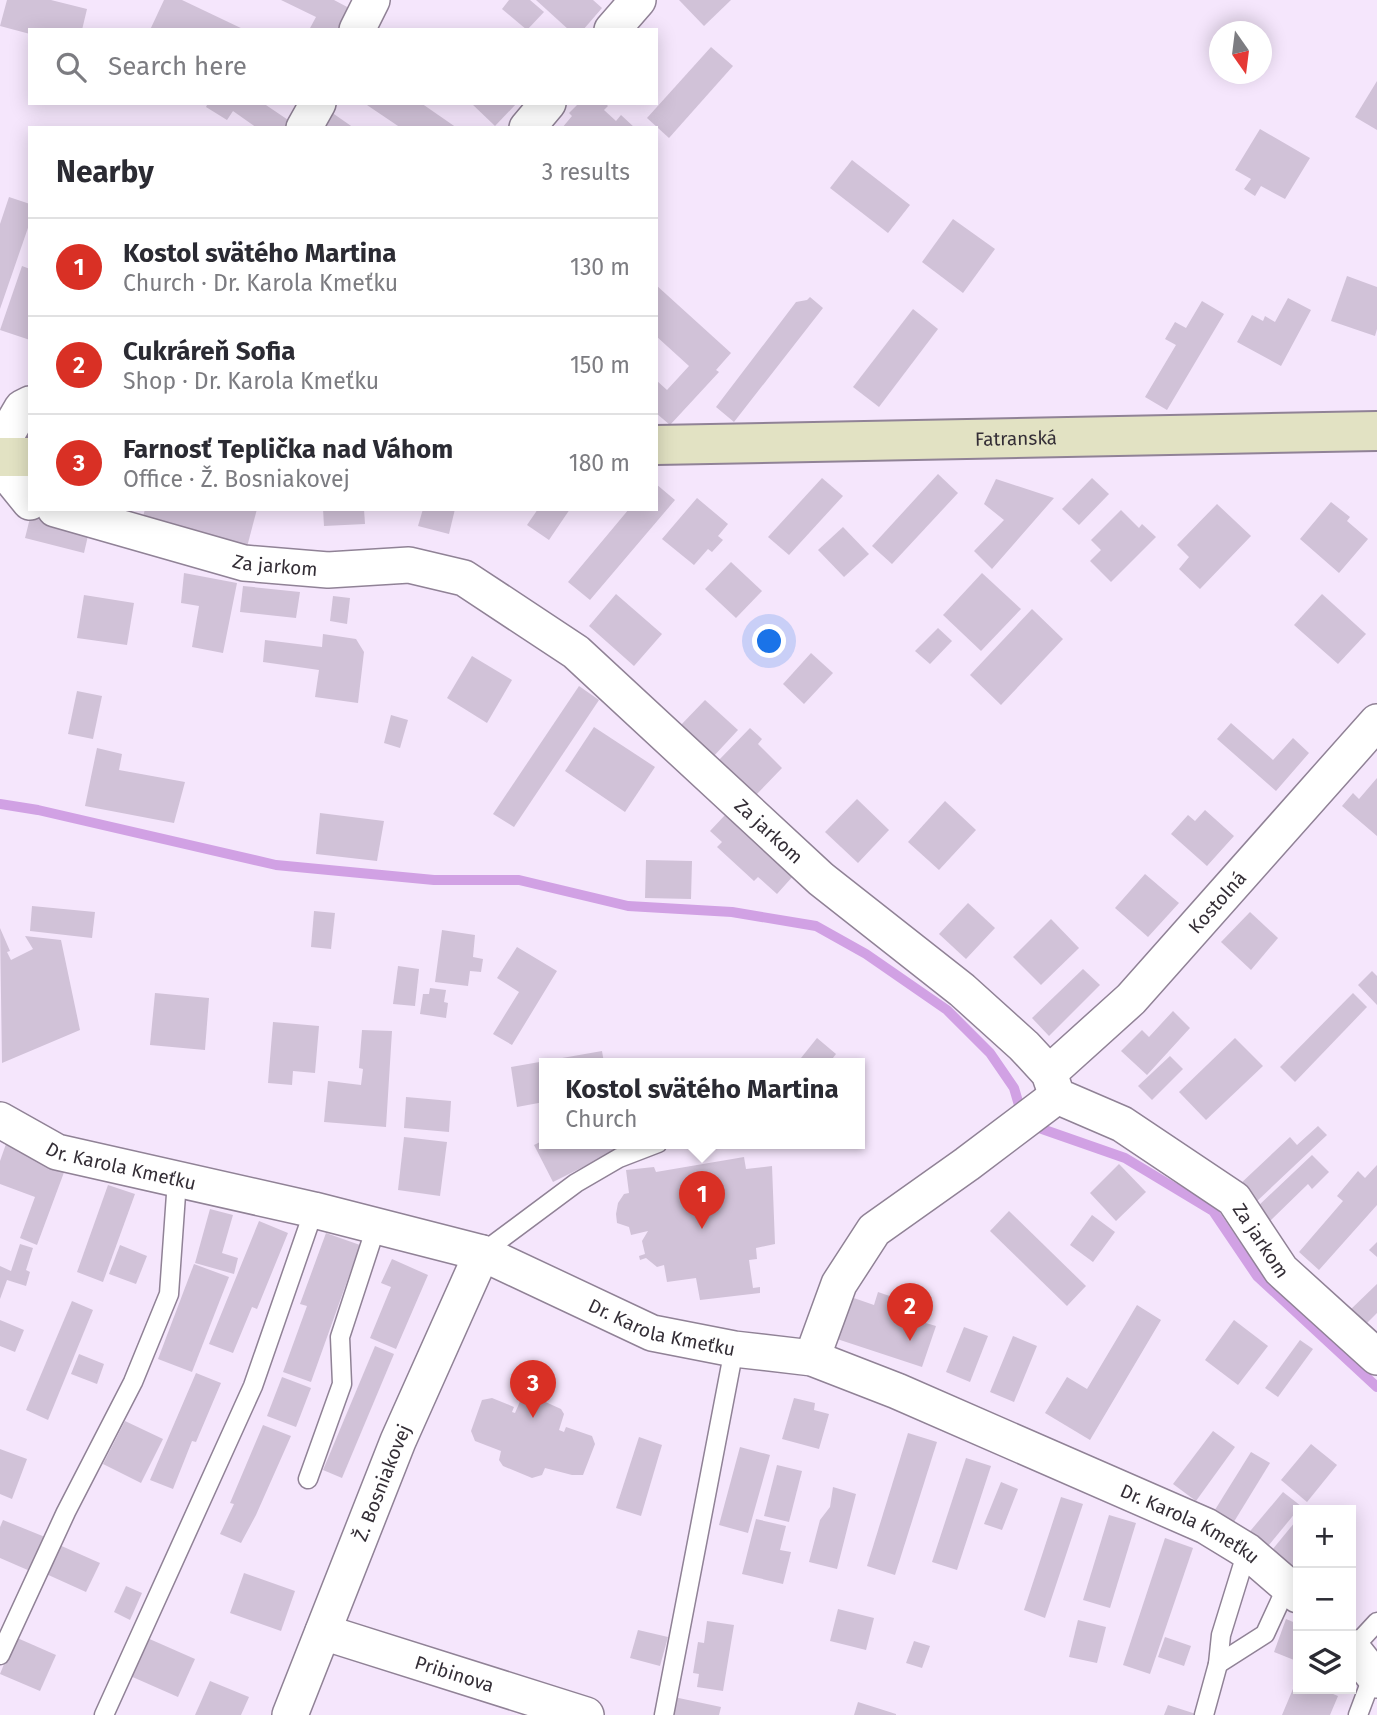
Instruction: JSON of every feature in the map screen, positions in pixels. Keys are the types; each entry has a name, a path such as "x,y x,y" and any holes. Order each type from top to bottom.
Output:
{"main road":[{"name":"Fatranská","path":"658,445 1377,431"},
{"path":"0,457 28,457"}],"street":[{"path":"358,28 372,0"},
{"path":"614,28 638,0"},
{"path":"305,126 317,105"},
{"path":"529,126 546,105"},
{"path":"0,446 22,408 28,405"},
{"path":"0,465 28,500"},
{"name":"Za jarkom","path":"62,511 244,563 328,570 409,565 464,578 576,652 821,879 962,990 1024,1046 1041,1100 1122,1124 1234,1199 1281,1270 1377,1357"},
{"name":"Kostolná","path":"813,1358 839,1284 874,1230 967,1164 1041,1100 1377,722"},
{"name":"Dr. Karola Kmeťku","path":"1,1124 57,1152 314,1210 482,1253 652,1333 734,1349 813,1358 897,1391 1206,1526 1247,1551 1293,1589"},
{"name":"Ž. Bosniakovej","path":"290,1715 398,1441 482,1253"},
{"name":"Pribinova","path":"323,1632 586,1715"}],"lane":[{"path":"482,1253 576,1183 619,1158 642,1149"},
{"path":"0,1655 66,1512 133,1381 169,1294 177,1180"},
{"path":"104,1715 253,1386 314,1210"},
{"path":"308,1479 342,1384 340,1337 376,1227"},
{"path":"664,1715 734,1349"},
{"path":"1204,1715 1218,1664 1221,1635 1247,1551"},
{"path":"1218,1664 1265,1634 1293,1589"},
{"path":"1358,1715 1363,1663 1377,1622"}],"building":[{"path":"7,0 51,0 87,9 82,28 28,28 28,33 0,26"},
{"path":"164,0 182,0 241,28 151,28"},
{"path":"281,0 334,0 351,9 342,28 310,28 316,17"},
{"path":"509,0 530,0 544,12 529,28 525,28 502,9"},
{"path":"536,0 593,0 602,8 585,28 567,28"},
{"path":"679,0 731,0 704,26"},
{"path":"711,47 733,66 669,138 647,118"},
{"path":"1377,81 1377,130 1355,117"},
{"path":"266,105 294,124 254,126 233,111 227,120 206,107"},
{"path":"367,105 424,105 454,126 398,126"},
{"path":"473,105 515,105 495,126"},
{"path":"577,105 607,105 604,110 616,121 621,115 633,126 564,126 572,116 569,113"},
{"path":"331,112 351,126 322,126"},
{"path":"1260,129 1310,158 1285,199 1261,186 1255,196 1244,189 1251,179 1235,170"},
{"path":"852,160 910,205 888,233 830,188"},
{"path":"9,197 28,203 28,228 0,309 0,224"},
{"path":"953,219 995,249 963,293 922,262"},
{"path":"22,266 28,268 28,339 0,330"},
{"path":"1347,276 1377,287 1375,336 1331,321"},
{"path":"658,287 731,353 716,370 719,372 670,425 658,415 658,382 667,390 689,366 658,338"},
{"path":"810,297 823,308 734,422 716,407 796,302"},
{"path":"1288,298 1311,310 1281,366 1237,342 1252,315 1263,321 1265,316 1275,322"},
{"path":"1202,301 1224,314 1167,410 1145,397 1176,345 1165,339 1175,322 1186,328"},
{"path":"913,309 938,329 879,407 853,387"},
{"path":"938,474 958,493 892,564 872,546"},
{"path":"822,478 843,496 789,555 768,537"},
{"path":"1092,478 1109,494 1079,525 1062,509"},
{"path":"996,479 1054,498 992,569 974,551 1004,520 984,504"},
{"path":"658,486 675,500 590,600 568,582 627,511 658,511"},
{"path":"697,498 728,524 718,536 723,540 712,552 708,549 694,565 662,539"},
{"path":"1331,502 1350,517 1347,521 1368,539 1339,573 1300,539"},
{"path":"1217,504 1251,536 1200,589 1179,569 1189,557 1177,545"},
{"path":"1121,510 1139,528 1142,524 1156,537 1111,582 1090,561 1101,550 1091,540"},
{"path":"144,511 256,511 247,547 142,521"},
{"path":"323,511 364,511 365,524 324,526"},
{"path":"422,511 455,511 449,534 418,526"},
{"path":"537,511 569,511 549,540 527,525"},
{"path":"31,514 90,527 84,553 25,538"},
{"path":"843,527 869,554 844,577 818,550"},
{"path":"731,562 762,591 736,618 705,589"},
{"path":"184,573 237,583 223,653 192,647 199,606 181,603"},
{"path":"982,573 1021,609 981,651 943,615"},
{"path":"243,586 300,592 296,618 240,612"},
{"path":"616,594 662,634 634,666 589,626"},
{"path":"1322,594 1366,634 1338,664 1294,625"},
{"path":"84,595 134,603 127,645 77,638"},
{"path":"333,596 350,598 347,624 330,621"},
{"path":"1032,609 1063,639 1001,705 970,675"},
{"path":"938,628 952,641 930,664 915,651"},
{"path":"323,634 356,639 364,652 358,703 315,697 319,670 263,662 265,640 322,647"},
{"path":"811,653 833,673 804,704 783,684"},
{"path":"472,656 512,680 487,723 447,698"},
{"path":"579,686 599,700 514,827 493,814"},
{"path":"77,691 102,696 93,739 68,734"},
{"path":"705,700 738,730 712,758 679,727"},
{"path":"391,715 408,720 400,748 384,743"},
{"path":"1231,723 1273,760 1293,738 1309,753 1276,791 1217,739"},
{"path":"594,727 655,767 625,812 565,771"},
{"path":"750,728 762,739 758,744 782,768 755,796 718,761"},
{"path":"97,748 122,754 119,770 185,782 174,823 85,806"},
{"path":"1377,778 1377,836 1342,806 1353,793 1359,799"},
{"path":"857,799 889,830 858,863 825,832"},
{"path":"945,801 976,830 939,870 908,842"},
{"path":"1205,810 1234,836 1207,866 1171,834 1188,815 1195,821"},
{"path":"320,813 384,821 377,861 316,854"},
{"path":"726,814 794,875 777,894 758,877 754,881 717,847 722,842 710,831"},
{"path":"646,860 692,861 691,899 645,898"},
{"path":"1145,874 1179,903 1148,937 1115,908"},
{"path":"968,903 995,928 966,959 939,934"},
{"path":"32,906 95,912 92,938 30,931"},
{"path":"314,911 335,913 331,949 311,947"},
{"path":"1250,912 1278,938 1251,970 1221,942"},
{"path":"1051,919 1079,948 1041,985 1013,957"},
{"path":"0,928 11,960 33,949 25,936 61,940 80,1030 2,1063"},
{"path":"442,930 475,935 473,957 483,959 481,972 470,971 468,986 435,982"},
{"path":"517,947 557,971 512,1045 493,1034 519,992 497,978"},
{"path":"398,966 419,969 415,1006 393,1004"},
{"path":"1083,969 1100,985 1049,1036 1032,1018"},
{"path":"1372,971 1377,976 1377,1005 1358,985"},
{"path":"430,988 446,990 446,1018 420,1014 423,994 429,994"},
{"path":"155,993 209,998 205,1050 150,1045"},
{"path":"1353,993 1367,1007 1295,1082 1280,1067"},
{"path":"1173,1011 1190,1028 1147,1075 1121,1051 1142,1030 1149,1037"},
{"path":"273,1022 319,1026 315,1073 293,1071 292,1085 268,1083"},
{"path":"362,1030 392,1031 386,1127 324,1122 328,1081 361,1085 363,1069 359,1068"},
{"path":"817,1038 836,1054 833,1058 801,1058"},
{"path":"1235,1038 1263,1066 1206,1120 1179,1092"},
{"path":"602,1051 603,1058 562,1058"},
{"path":"1170,1056 1183,1069 1152,1100 1138,1086"},
{"path":"539,1062 539,1103 517,1107 511,1067"},
{"path":"406,1097 451,1101 449,1132 404,1128"},
{"path":"1318,1126 1327,1135 1255,1203 1239,1185 1290,1137 1297,1145"},
{"path":"404,1137 447,1142 440,1196 398,1190"},
{"path":"539,1142 539,1149 619,1149 553,1182 534,1145"},
{"path":"6,1144 66,1167 37,1245 20,1238 35,1197 0,1184 0,1161"},
{"path":"1312,1155 1329,1172 1312,1189 1308,1184 1269,1222 1256,1208"},
{"path":"744,1157 746,1169 772,1166 775,1244 756,1248 757,1259 749,1260 753,1288 760,1287 760,1293 700,1300 696,1278 667,1282 664,1265 657,1267 646,1258 640,1260 639,1256 645,1254 642,1241 648,1231 631,1235 629,1227 617,1223 618,1203 624,1194 629,1193 626,1170 654,1167 656,1172"},
{"path":"1119,1164 1146,1192 1116,1221 1090,1193"},
{"path":"1377,1165 1377,1205 1319,1270 1299,1252 1343,1201 1337,1196 1358,1171 1365,1178"},
{"path":"108,1185 135,1194 103,1282 77,1272"},
{"path":"210,1209 233,1215 222,1253 238,1258 234,1274 195,1263"},
{"path":"1009,1211 1086,1286 1067,1306 990,1231"},
{"path":"1092,1215 1115,1232 1093,1262 1070,1245"},
{"path":"259,1221 288,1233 257,1309 252,1307 233,1353 209,1344"},
{"path":"326,1233 360,1245 311,1382 283,1372 307,1306 300,1304"},
{"path":"1377,1242 1377,1257 1369,1250"},
{"path":"20,1244 33,1248 26,1270 30,1272 26,1286 7,1280 0,1299 0,1266 11,1271"},
{"path":"120,1245 147,1256 136,1284 109,1274"},
{"path":"392,1259 428,1275 396,1349 370,1338 391,1287 381,1283"},
{"path":"194,1264 229,1277 192,1372 158,1359"},
{"path":"1377,1284 1377,1313 1363,1327 1348,1312"},
{"path":"878,1292 916,1305 912,1319 936,1326 922,1367 834,1338 848,1296 874,1305"},
{"path":"72,1301 93,1310 48,1420 26,1410"},
{"path":"1137,1305 1161,1320 1090,1440 1045,1413 1067,1377 1087,1389"},
{"path":"0,1320 24,1330 15,1352 0,1346"},
{"path":"1234,1320 1268,1346 1238,1385 1205,1360"},
{"path":"964,1327 988,1336 970,1382 946,1372"},
{"path":"1013,1336 1037,1346 1014,1402 990,1392"},
{"path":"1300,1340 1313,1349 1278,1397 1265,1388"},
{"path":"375,1346 394,1354 342,1478 323,1470"},
{"path":"79,1354 104,1364 97,1384 71,1374"},
{"path":"196,1373 221,1383 196,1442 192,1441 173,1489 150,1480"},
{"path":"282,1377 311,1388 296,1427 267,1416"},
{"path":"530,1395 561,1409 564,1414 559,1430 564,1432 566,1427 592,1436 595,1444 583,1475 545,1468 542,1475 532,1478 503,1466 499,1460 501,1451 475,1441 471,1431 482,1400 492,1398 514,1407 512,1412 515,1413 521,1399"},
{"path":"794,1398 815,1403 814,1410 829,1414 819,1449 782,1439"},
{"path":"125,1421 163,1439 141,1483 103,1464"},
{"path":"263,1425 291,1436 241,1543 220,1534"},
{"path":"1213,1431 1235,1447 1196,1501 1173,1484"},
{"path":"908,1433 937,1442 895,1575 867,1566"},
{"path":"639,1437 662,1445 641,1516 616,1508"},
{"path":"1311,1444 1337,1465 1307,1502 1281,1480"},
{"path":"740,1447 770,1455 748,1533 719,1525"},
{"path":"0,1449 27,1459 12,1499 0,1494"},
{"path":"1251,1452 1270,1463 1232,1525 1213,1513"},
{"path":"966,1458 991,1466 957,1570 932,1562"},
{"path":"777,1465 802,1471 789,1522 764,1516"},
{"path":"1001,1482 1018,1489 1002,1530 984,1524"},
{"path":"833,1487 856,1494 837,1569 809,1562 820,1520 830,1507"},
{"path":"1283,1492 1300,1505 1293,1505 1293,1516 1264,1551 1246,1536"},
{"path":"1061,1497 1083,1504 1045,1618 1024,1610"},
{"path":"1109,1515 1136,1523 1110,1608 1083,1600"},
{"path":"756,1519 786,1526 780,1550 791,1552 783,1584 742,1574"},
{"path":"3,1520 45,1537 30,1571 0,1558 0,1527"},
{"path":"1293,1524 1293,1575 1268,1555"},
{"path":"1165,1538 1193,1548 1150,1674 1123,1665"},
{"path":"57,1544 100,1563 86,1592 44,1573"},
{"path":"244,1573 295,1591 281,1631 230,1613"},
{"path":"126,1586 142,1593 130,1620 114,1612"},
{"path":"838,1609 874,1618 866,1650 830,1641"},
{"path":"1286,1619 1293,1622 1293,1660 1274,1652"},
{"path":"1078,1620 1106,1627 1097,1663 1069,1657"},
{"path":"707,1621 734,1625 723,1691 697,1687 699,1674 693,1673 698,1642 704,1643"},
{"path":"638,1630 668,1637 660,1666 630,1658"},
{"path":"15,1637 56,1655 40,1691 0,1674"},
{"path":"145,1637 195,1659 178,1697 128,1675"},
{"path":"1165,1637 1191,1646 1184,1666 1158,1657"},
{"path":"914,1641 930,1646 922,1668 906,1663"},
{"path":"210,1681 249,1697 241,1715 195,1715"},
{"path":"1293,1689 1293,1694 1338,1696 1330,1715 1282,1715"},
{"path":"674,1697 721,1707 719,1715 670,1715"},
{"path":"858,1702 896,1714 896,1715 854,1715"},
{"path":"1168,1705 1196,1714 1196,1715 1164,1715"}],"waterway":[{"path":"0,804 38,810 276,865 434,880 519,880 628,906 732,912 816,926 866,954 947,1010 990,1053 1014,1088 1019,1105 1025,1111"},
{"path":"1035,1122 1042,1129 1125,1158 1213,1211 1257,1276 1377,1387"}],"place":[{"name":"Kostol svätého Martina","path":"702,1229"},
{"name":"Cukráreň Sofia","path":"910,1341"},
{"name":"Farnosť Teplička nad Váhom","path":"533,1418"}]}
